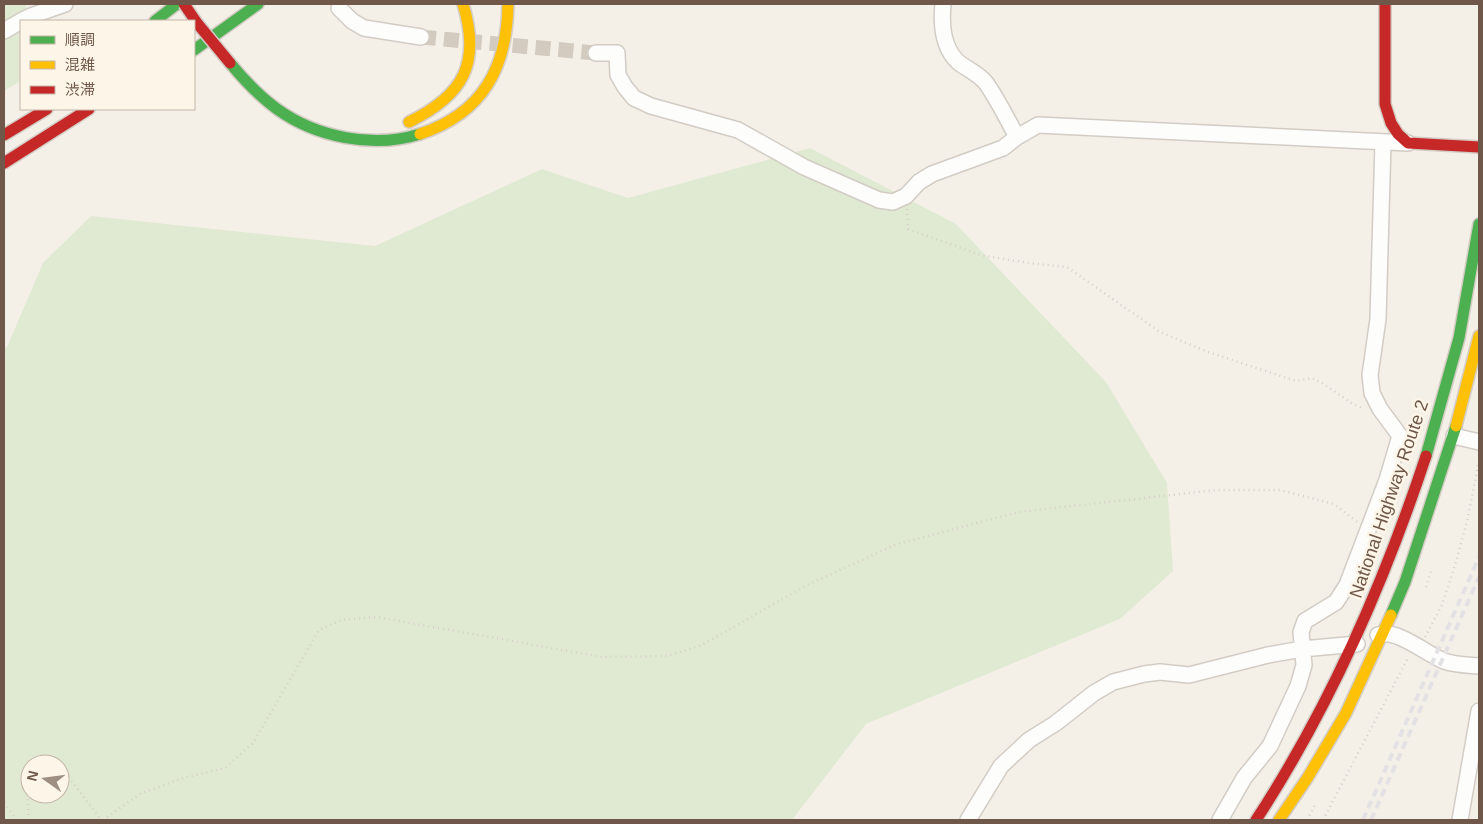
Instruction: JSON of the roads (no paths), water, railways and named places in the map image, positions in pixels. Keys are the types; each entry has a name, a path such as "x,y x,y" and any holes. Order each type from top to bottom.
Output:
{"main road":[{"path":"156,20 177,4"},
{"path":"194,20 184,10 198,4"},
{"path":"195,49 258,4"},
{"path":"397,125 418,118 440,106 461,80 466,68 471,39 470,26 463,4"},
{"path":"195,21 244,80 269,102 293,119 310,127 351,140 376,141 405,138 428,132 451,121 470,106 485,90 501,58 507,32 508,4"},
{"path":"1385,4 1385,104 1390,123 1408,143 1479,147"},
{"path":"195,35 211,22 230,42"},
{"path":"4,131 33,110"},
{"path":"4,135 45,110"},
{"path":"4,163 87,110"},
{"name":"National Highway Route 2","path":"1256,820 1324,703 1386,572 1431,445 1456,352 1479,224"},
{"path":"1279,820 1346,713 1405,582 1454,436 1472,395 1479,336"}],"street":[{"path":"23,20 65,4"},
{"path":"943,4 943,36 947,46 958,62 984,81 1017,137"},
{"path":"339,8 352,21 364,28 421,36"},
{"path":"4,31 20,22"},
{"path":"596,53 617,53 618,74 634,98 651,106 738,130 804,167 879,200 893,202 906,196 919,182 932,174 1004,148 1017,137 1038,125 1408,143"},
{"path":"1220,820 1244,778 1270,746 1298,686 1304,664 1300,632 1305,621 1336,602 1347,585 1387,480 1400,436 1380,409 1372,393 1370,375 1378,319 1383,142"},
{"path":"1454,436 1479,442"},
{"path":"968,820 1001,766 1030,740 1056,723 1094,693 1113,682 1160,672 1189,675 1268,655 1302,649 1353,645 1383,633 1401,638 1435,657 1453,664 1479,666"},
{"path":"1460,820 1479,711"}],"tunnel":[{"path":"421,37 596,53"}],"railway":[{"path":"1363,820 1479,557"},
{"path":"1371,820 1479,577"}]}
